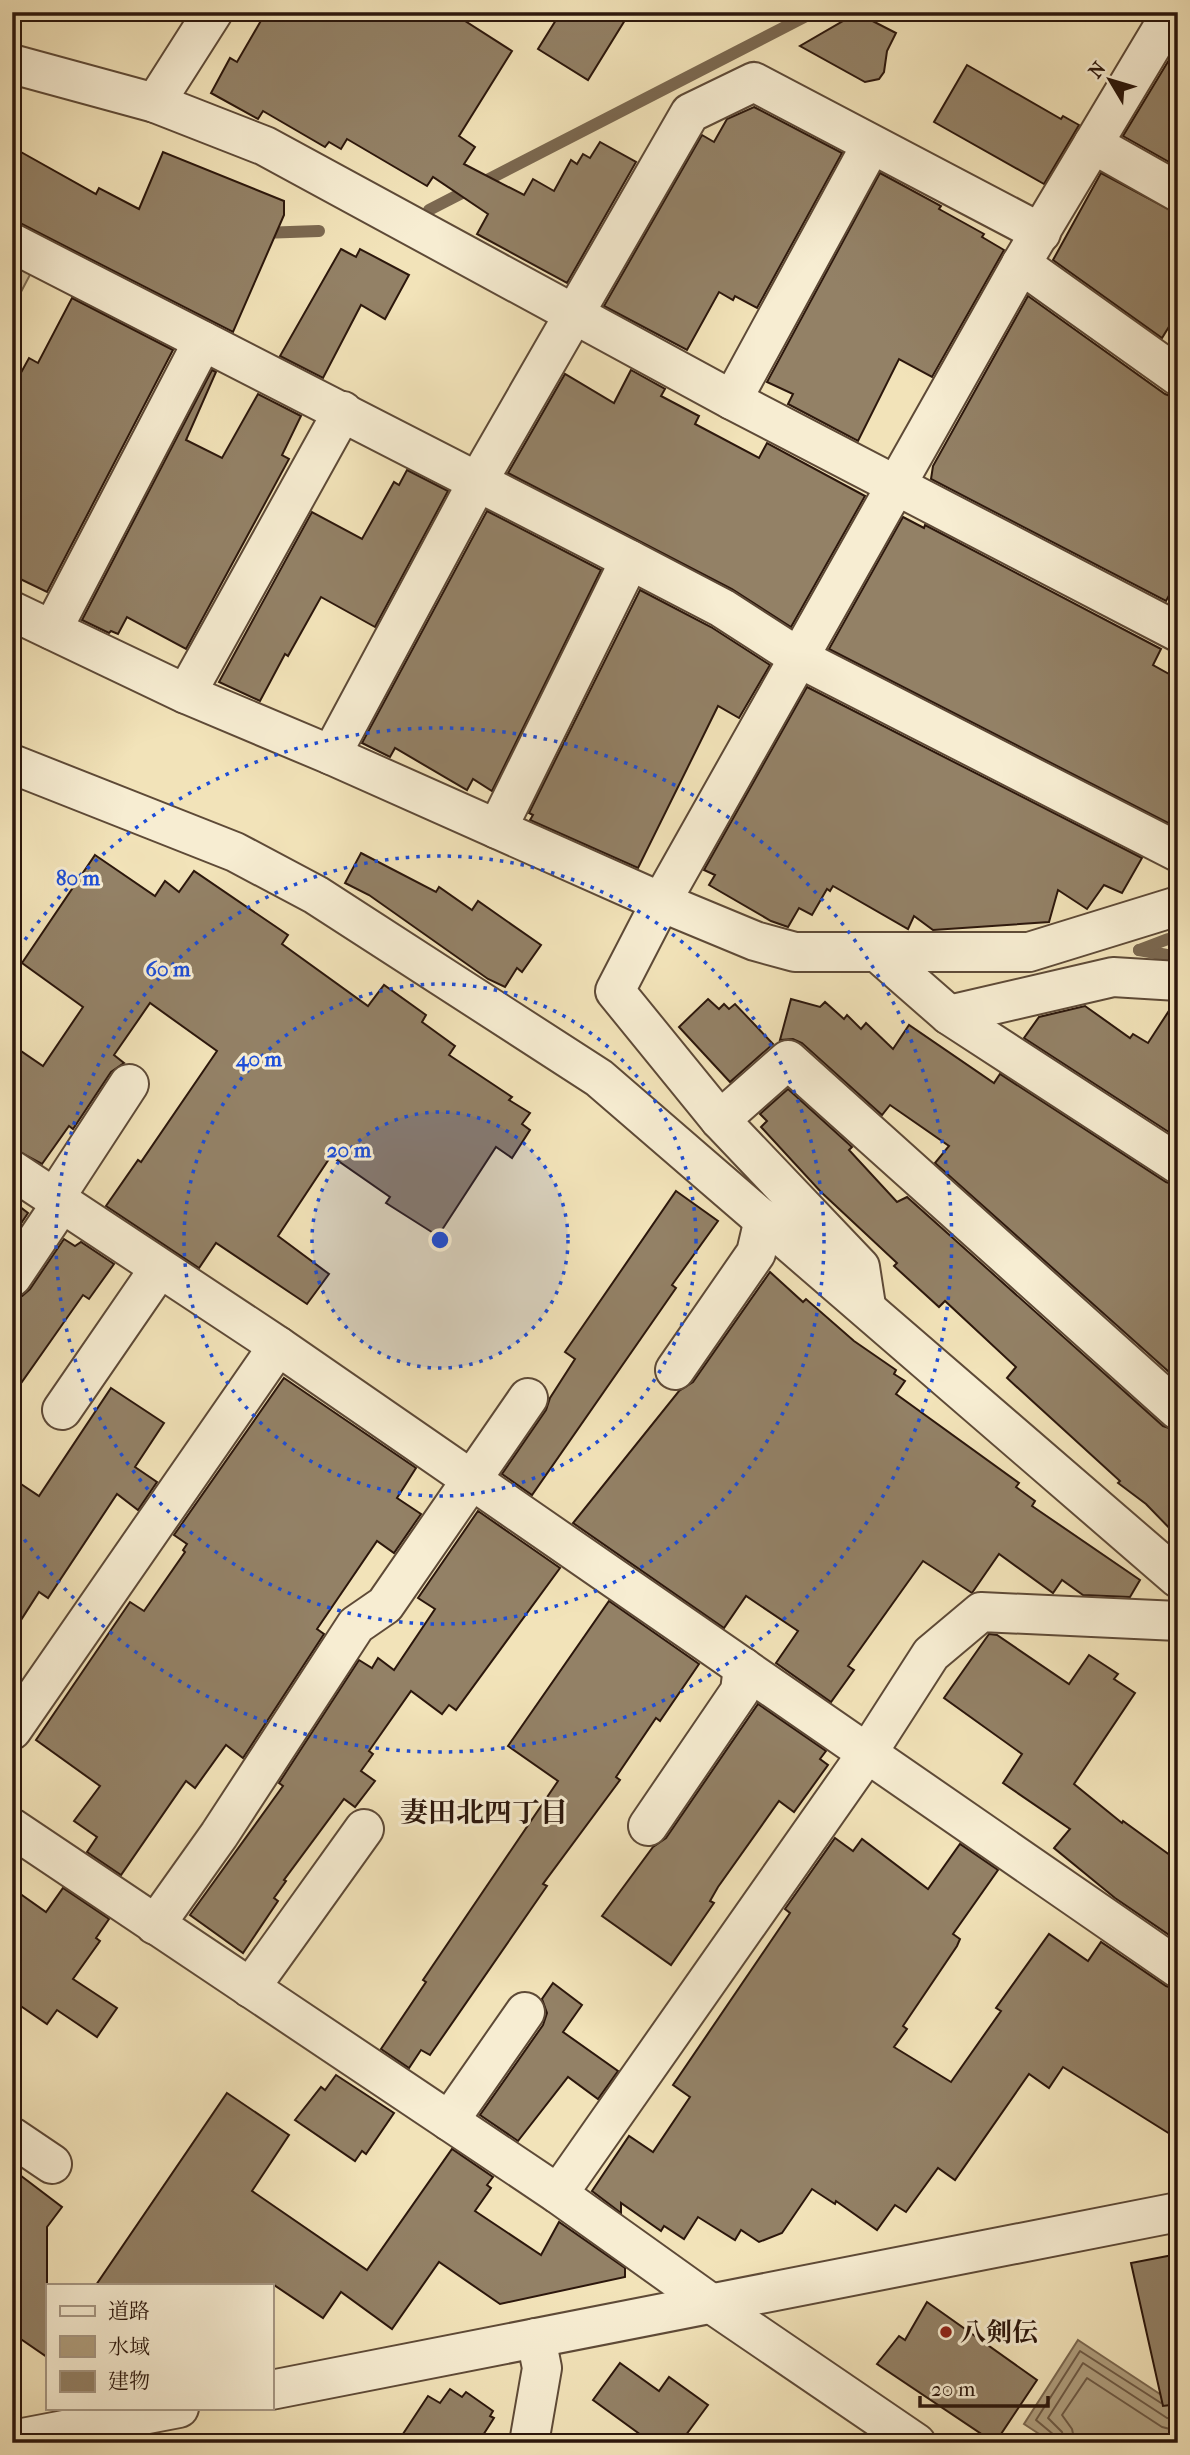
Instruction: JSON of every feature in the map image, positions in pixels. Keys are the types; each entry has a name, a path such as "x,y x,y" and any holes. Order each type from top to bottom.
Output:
{"street":[{"path":"155,103 213,12"},
{"path":"866,1306 860,1267 720,1120 615,991 661,902 898,488 1031,249 1172,12"},
{"path":"12,64 155,103 265,146 732,400 1178,632"},
{"path":"331,755 478,481 690,113 754,82 871,145 1031,249 1178,376"},
{"path":"1093,144 1178,192"},
{"path":"732,400 871,145"},
{"path":"12,243 344,411 722,608 801,659 1178,852"},
{"path":"52,630 203,341"},
{"path":"186,694 344,411"},
{"path":"497,829 630,561"},
{"path":"12,611 186,694 755,942 795,952 1029,952 1178,906"},
{"path":"12,764 235,852 316,895 598,1078 866,1306 1178,1578"},
{"path":"877,952 949,1015 1178,1164"},
{"path":"949,1015 1113,977 1178,982"},
{"path":"720,1120 788,1060 1178,1410"},
{"path":"12,1277 129,1084"},
{"path":"12,1170 278,1346 1178,1968"},
{"path":"675,1370 756,1253 764,1219"},
{"path":"62,1410 159,1269"},
{"path":"12,1730 278,1346"},
{"path":"155,1925 219,1835 356,1625 385,1605 528,1398"},
{"path":"558,2194 867,1752 931,1654 981,1612 1178,1621"},
{"path":"648,1826 740,1692 743,1667"},
{"path":"12,1828 558,2194 709,2302 916,2443"},
{"path":"250,1988 364,1829"},
{"path":"449,2120 525,2012"},
{"path":"12,2137 52,2164"},
{"path":"273,2390 1178,2212"},
{"path":"529,2443 542,2368 536,2338"},
{"path":"12,2440 168,2410"}],"shaded area":[{"path":"12,261 32,271 12,309"}],"water":[{"path":"1078,2340 1178,2406 1178,2443 1053,2443 1024,2424"}],"building":[{"path":"266,12 451,12 512,51 459,136 475,147 464,164 524,195 533,179 554,191 571,160 577,164 583,154 590,158 600,142 636,162 567,283 477,234 488,214 433,177 427,186 347,139 341,149 329,142 325,147 263,111 258,119 211,93 230,58 237,62"},
{"path":"561,12 630,12 588,80 538,49"},
{"path":"857,13 896,33 887,51 884,72 879,79 865,82 800,46"},
{"path":"1178,45 1178,167 1123,136"},
{"path":"967,65 1061,119 1063,116 1079,125 1044,184 934,122"},
{"path":"754,107 842,153 757,308 735,296 733,300 719,292 687,350 604,306 702,135 714,142 727,119"},
{"path":"12,147 96,194 99,188 139,209 163,152 284,201 284,215 233,332 12,219"},
{"path":"880,173 941,206 939,209 984,234 982,237 1004,250 932,377 899,359 858,441 788,404 793,394 767,382"},
{"path":"1101,173 1178,214 1178,312 1162,338 1053,260"},
{"path":"341,249 356,257 360,249 409,275 385,319 361,305 323,378 280,356"},
{"path":"1028,296 1165,394 1178,399 1178,579 1166,601 931,479 933,466"},
{"path":"72,298 173,350 47,592 12,575 12,389 29,358 38,363"},
{"path":"212,370 216,372 186,440 222,458 258,394 301,416 282,455 289,459 186,649 127,617 118,634 111,631 109,633 82,620"},
{"path":"631,370 665,389 661,396 699,416 695,424 759,458 767,443 865,496 791,627 732,589 508,473 565,374 614,403"},
{"path":"407,470 448,491 375,627 321,597 288,656 285,654 260,701 219,682 312,512 362,539 394,482 399,485"},
{"path":"487,511 601,570 492,791 473,779 467,790 395,748 390,757 362,743"},
{"path":"903,517 924,528 925,525 1161,649 1153,665 1178,679 1178,815 1172,825 829,649"},
{"path":"640,590 711,627 770,665 739,718 718,706 638,868 530,820 533,815 529,813"},
{"path":"807,687 1142,858 1122,893 1104,885 1087,909 1058,890 1049,922 933,930 914,916 908,929 833,886 830,891 827,889 812,915 799,908 788,927 771,921 709,885 715,875 704,870"},
{"path":"361,853 436,892 439,887 472,910 478,901 541,945 522,972 517,968 505,987 488,979 369,895 345,883"},
{"path":"95,855 155,896 165,881 179,892 194,871 288,935 282,944 368,1006 384,985 426,1015 422,1022 455,1046 449,1055 512,1097 509,1100 530,1113 522,1124 530,1130 512,1158 496,1147 438,1236 386,1203 390,1197 331,1156 278,1236 329,1274 307,1304 216,1243 199,1268 106,1206 138,1160 141,1162 217,1051 150,1003 114,1055 124,1063 111,1072 73,1129 69,1126 42,1164 12,1148 12,1045 43,1066 83,1007 22,963"},
{"path":"708,999 719,1009 724,1004 729,1009 735,1004 773,1044 730,1082 679,1027"},
{"path":"791,999 820,1007 825,1002 844,1019 847,1015 861,1029 866,1023 893,1049 909,1025 994,1083 1000,1074 1166,1182 1178,1186 1178,1380 935,1163 949,1146 890,1105 882,1115 802,1043 793,1039 780,1040"},
{"path":"1174,1003 1178,1003 1178,1138 1024,1038 1039,1017 1085,1006 1130,1038 1133,1034 1148,1043"},
{"path":"788,1089 852,1147 849,1150 897,1202 907,1197 1163,1426 1178,1431 1178,1537 1146,1504 1118,1483 1120,1481 1007,1378 1016,1367 945,1301 939,1307 894,1266 897,1263 821,1192 761,1127 767,1121 760,1114"},
{"path":"676,1191 718,1221 672,1285 676,1288 532,1495 502,1474 546,1410 550,1398 575,1359 565,1352"},
{"path":"12,1196 17,1200 15,1203 28,1213 12,1237"},
{"path":"64,1239 75,1246 81,1242 114,1264 89,1299 83,1295 12,1396 12,1299 22,1296 30,1289"},
{"path":"770,1272 803,1302 806,1299 854,1341 896,1370 894,1374 905,1381 896,1394 1019,1483 1016,1487 1035,1501 1032,1506 1140,1580 1130,1597 1083,1595 1062,1580 1053,1593 999,1554 972,1593 923,1561 848,1666 854,1670 831,1702 776,1663 798,1631 746,1596 724,1628 573,1523 679,1391 693,1382"},
{"path":"284,1378 416,1468 397,1498 421,1514 394,1553 377,1541 317,1629 324,1634 243,1758 226,1745 195,1788 186,1781 121,1875 87,1852 97,1837 74,1821 100,1786 36,1740 130,1602 144,1611 185,1552 183,1550 187,1544 174,1535"},
{"path":"111,1388 164,1423 135,1467 157,1482 138,1510 117,1494 48,1598 39,1592 12,1634 12,1478 39,1496"},
{"path":"478,1511 560,1568 456,1710 449,1705 442,1714 411,1691 369,1751 373,1754 361,1771 375,1781 355,1807 344,1799 284,1880 286,1881 274,1898 278,1901 243,1953 190,1915 283,1786 279,1783 359,1660 372,1668 378,1658 394,1670 435,1609 418,1598"},
{"path":"609,1601 699,1664 660,1721 656,1718 616,1777 620,1780 543,1884 547,1886 430,2055 421,2050 409,2068 381,2049 426,1982 423,1980 558,1781 508,1746"},
{"path":"989,1634 997,1635 1069,1684 1089,1655 1118,1674 1114,1679 1135,1693 1074,1784 1122,1823 1123,1821 1178,1861 1178,1941 1115,1898 1054,1848 1070,1829 1003,1783 1022,1754 944,1698"},
{"path":"758,1704 826,1751 820,1759 828,1765 794,1812 779,1801 718,1887 710,1901 714,1903 671,1965 602,1916 653,1847 666,1838"},
{"path":"835,1838 853,1851 862,1839 928,1889 960,1844 998,1870 953,1934 960,1939 957,1946 903,2026 907,2029 894,2047 951,2082 1001,2011 996,2008 1049,1934 1088,1961 1101,1942 1166,1986 1178,1990 1178,2139 1063,2067 1049,2088 1029,2074 955,2180 938,2168 906,2212 895,2205 877,2230 836,2201 835,2204 812,2189 782,2233 759,2242 741,2230 735,2240 698,2217 684,2239 664,2226 661,2231 621,2203 621,2213 592,2191 629,2136 653,2152 690,2097 673,2085 790,1913 785,1909"},
{"path":"12,1888 46,1912 63,1888 109,1919 96,1938 100,1941 73,1979 117,2008 97,2037 57,2010 47,2024 12,2000"},
{"path":"553,1983 582,2005 563,2032 618,2071 598,2099 568,2077 518,2141 480,2115 543,2025 547,2013 542,1999"},
{"path":"336,2075 394,2113 366,2154 362,2151 355,2161 295,2120 321,2087 325,2090"},
{"path":"227,2093 289,2135 252,2191 367,2270 452,2149 493,2177 487,2185 491,2188 475,2211 541,2255 559,2222 625,2268 625,2277 500,2304 439,2262 392,2329 341,2292 323,2318 273,2284 97,2284"},
{"path":"12,2169 62,2207 47,2227 46,2356 12,2333"},
{"path":"1178,2254 1178,2404 1163,2406 1131,2263"},
{"path":"927,2302 1037,2380 995,2443 877,2364 899,2336 905,2340"},
{"path":"620,2363 659,2391 669,2377 708,2405 680,2443 652,2443 593,2400"},
{"path":"450,2389 462,2397 466,2392 493,2411 490,2416 494,2418 478,2443 397,2443 428,2396 440,2403"}],"waterway":[{"path":"429,210 814,12"},
{"path":"261,233 319,231"},
{"path":"1139,950 1168,939"},
{"path":"1139,950 1178,957"}],"place":[{"name":"八剣伝","path":"946,2332"}],"district":[{"name":"妻田北四丁目","path":"484,1812"}]}
